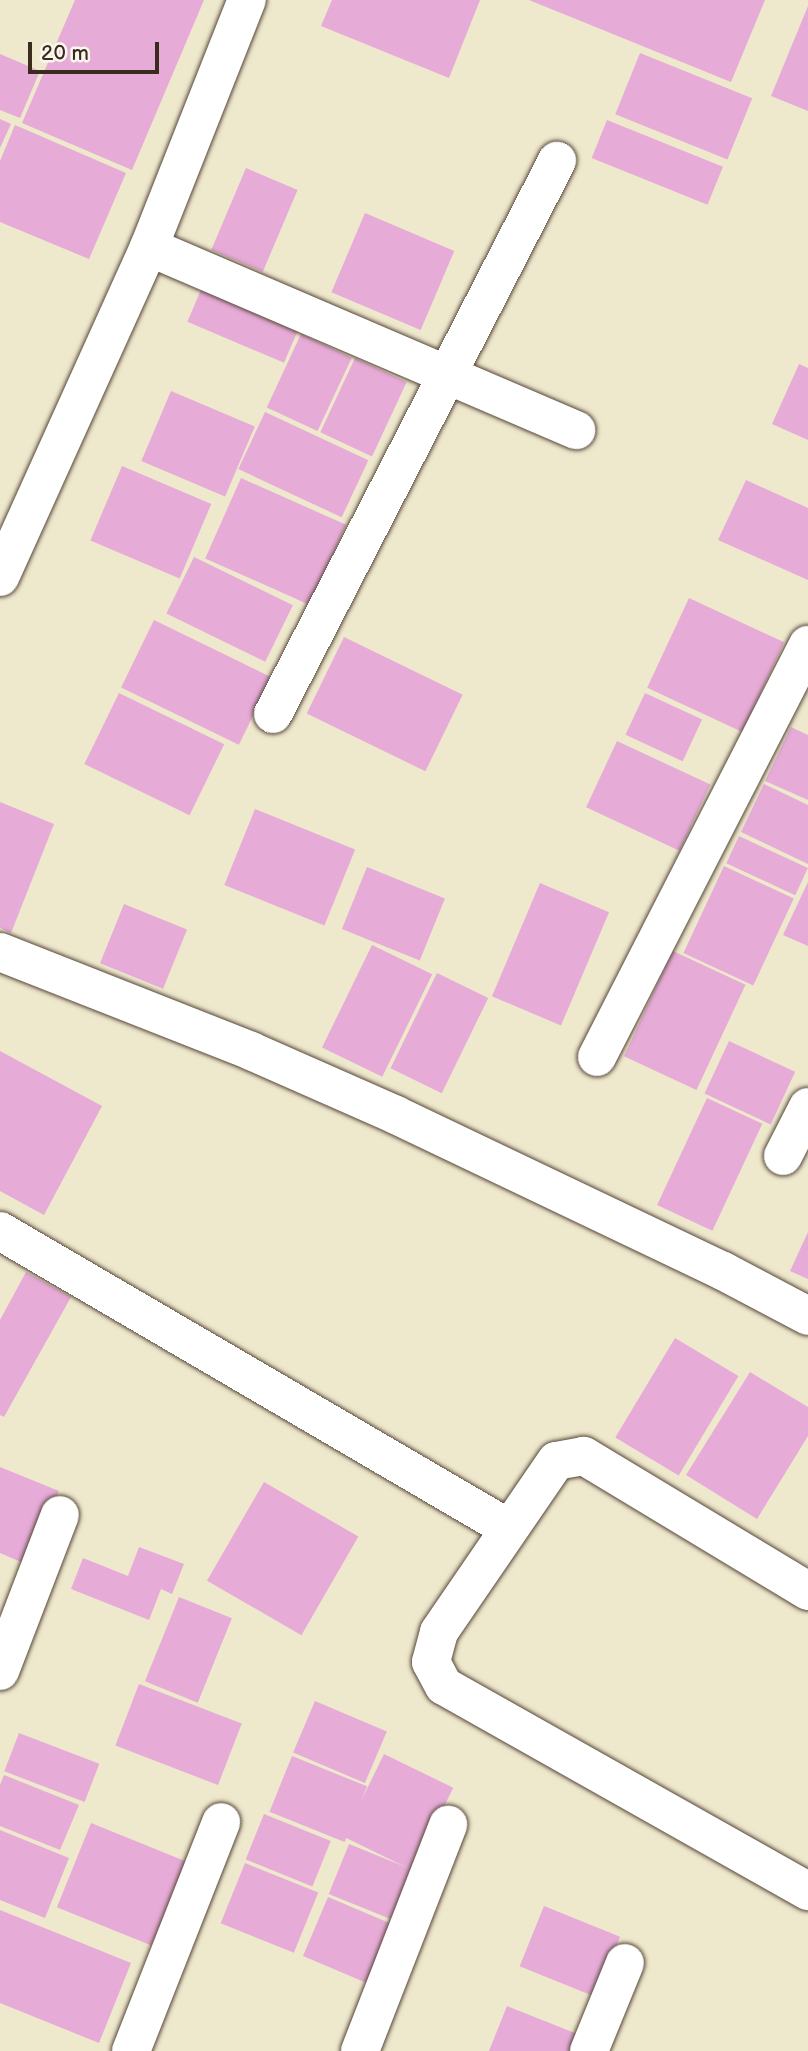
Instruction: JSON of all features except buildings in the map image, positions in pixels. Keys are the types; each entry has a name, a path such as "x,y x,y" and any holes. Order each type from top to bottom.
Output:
{"street":[{"path":"0,578 149,247 247,0"},
{"path":"273,714 556,161"},
{"path":"149,247 577,430"},
{"path":"597,1057 808,645"},
{"path":"0,952 251,1051 396,1115 723,1271 808,1316"},
{"path":"783,1156 808,1107"},
{"path":"0,1231 508,1528"},
{"path":"808,1591 584,1456 556,1461 439,1632 431,1661 444,1686 808,1891"},
{"path":"0,1671 60,1515"},
{"path":"131,2051 221,1822"},
{"path":"360,2051 448,1825"},
{"path":"589,2051 625,1962"}]}
